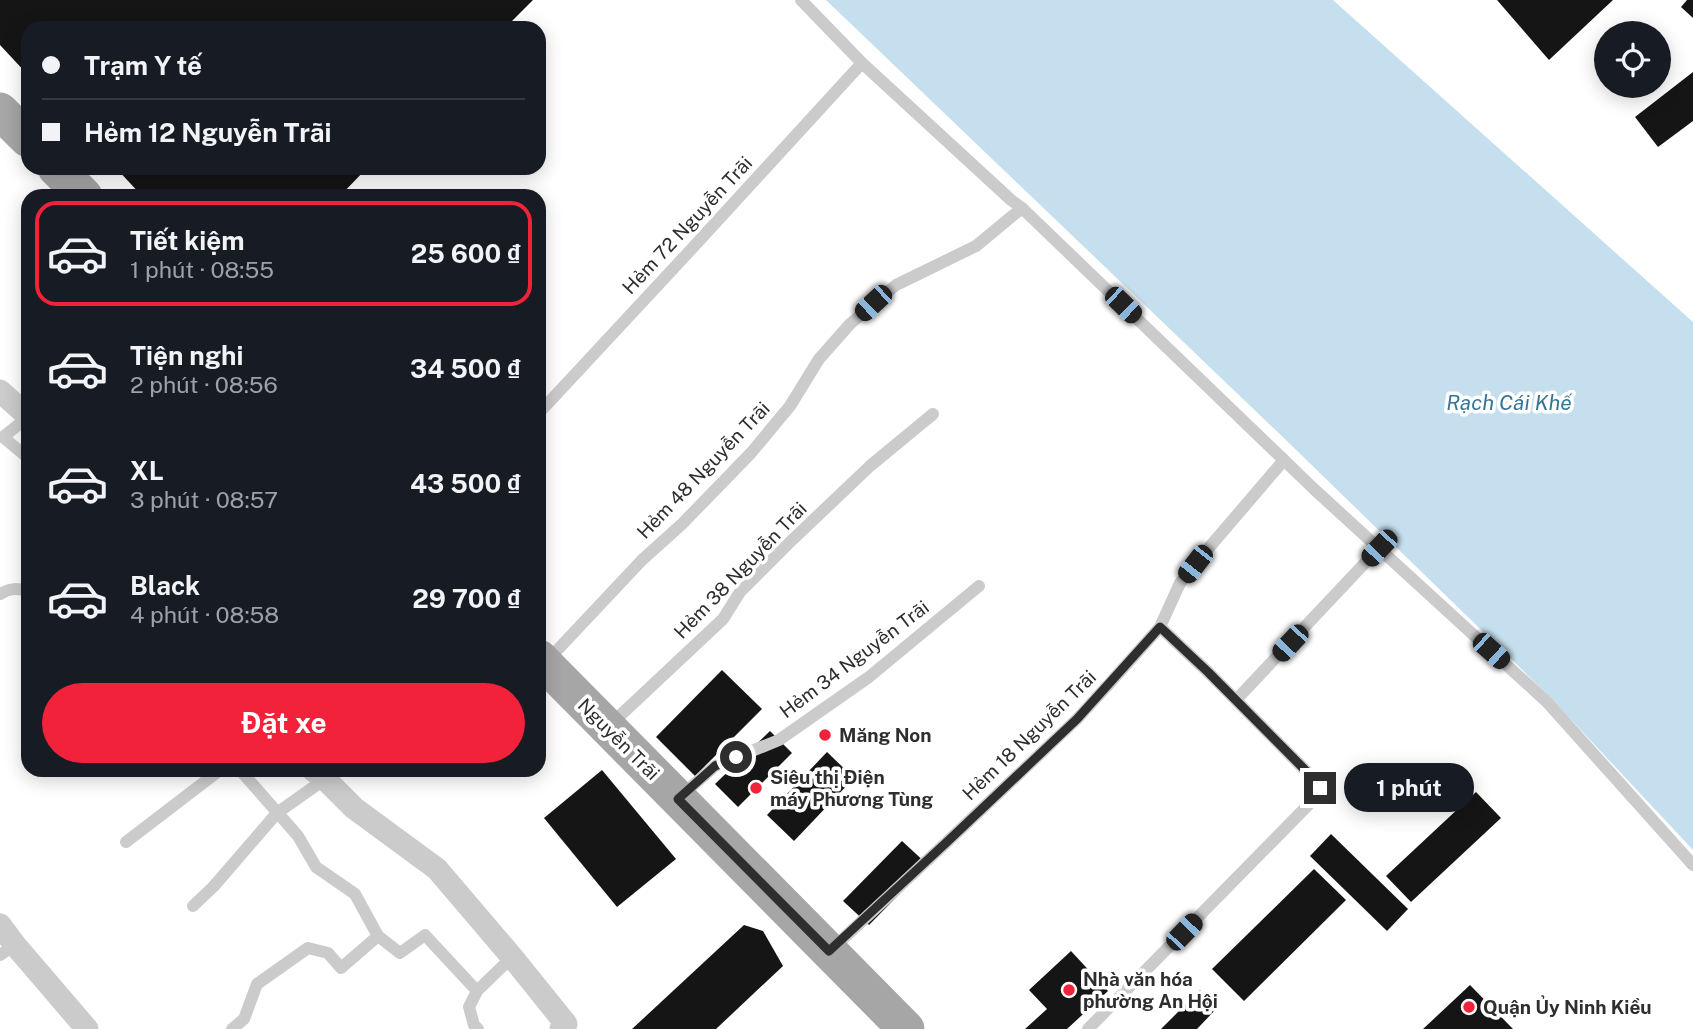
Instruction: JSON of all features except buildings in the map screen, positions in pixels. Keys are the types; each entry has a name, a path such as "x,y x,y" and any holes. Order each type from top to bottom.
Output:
{"main road":[{"path":"0,111 21,132"},
{"path":"63,175 77,189"},
{"name":"Nguyễn Trãi","path":"546,665 906,1029"}],"street":[{"path":"0,391 21,410"},
{"path":"322,777 354,808 437,869 513,957 566,1024 561,1029"},
{"path":"0,925 8,950 87,1029"}],"lane":[{"path":"801,0 862,63 1023,208 1284,460 1547,702 1693,865"},
{"name":"Hẻm 72 Nguyễn Trãi","path":"546,405 862,63"},
{"name":"Hẻm 48 Nguyễn Trãi","path":"546,657 751,453 790,406 819,359 850,324 896,285 976,246 1023,208"},
{"name":"Hẻm 38 Nguyễn Trãi","path":"608,727 723,619 740,592 833,500 933,414"},
{"path":"21,422 2,439 21,453"},
{"name":"Hẻm 18 Nguyễn Trãi","path":"829,951 1077,719 1160,627 1180,583 1284,460"},
{"path":"1236,700 1379,548"},
{"name":"Hẻm 34 Nguyễn Trãi","path":"678,799 715,766 779,740 869,677 979,586"},
{"path":"0,594 7,590 21,589"},
{"path":"1088,1029 1320,792 1320,785 1160,627"},
{"path":"126,842 211,777"},
{"path":"246,777 298,836 316,867 355,894 378,936 400,953 425,935 477,991"},
{"path":"193,906 214,886 277,813 316,777"},
{"path":"232,1029 244,1019 257,984 308,948 328,953 341,968 378,936"},
{"path":"478,1029 474,1025 469,1007 477,991 513,957"}],"water":[{"name":"Rạch Cái Khế","path":"826,0 1333,0 1693,322 1693,850 1548,695"}],"place":[{"name":"Măng Non","path":"825,735"},
{"name":"Siêu thị Điện máy Phương Tùng","path":"756,788"},
{"name":"Nhà văn hóa phường An Hội","path":"1069,990"},
{"name":"Quận Ủy Ninh Kiều","path":"1469,1007"}],"route":[{"path":"736,757 715,766 678,799 829,951 1077,719 1160,627 1208,672 1320,788"}]}
